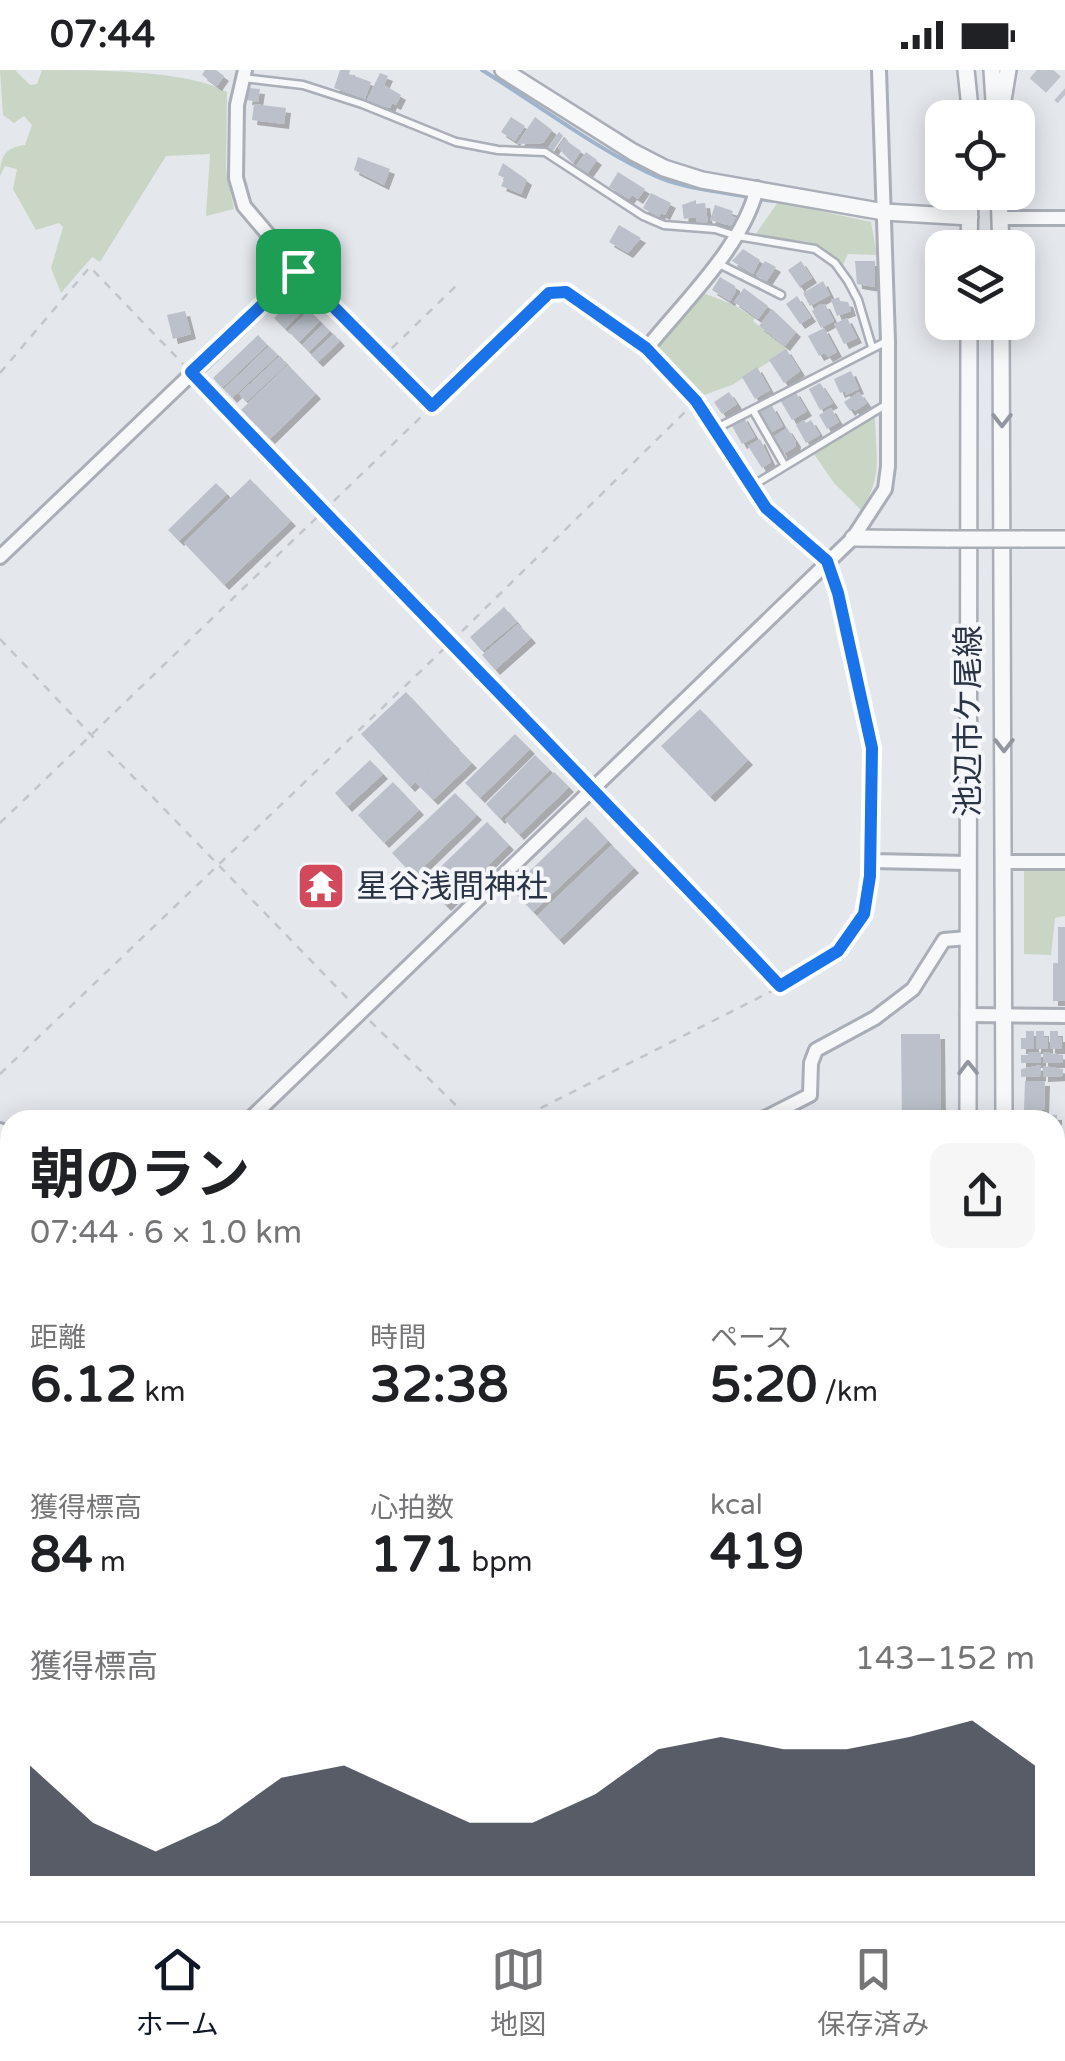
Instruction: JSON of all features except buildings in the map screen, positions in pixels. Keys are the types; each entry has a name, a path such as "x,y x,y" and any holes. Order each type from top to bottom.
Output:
{"street":[{"path":"503,70 633,152 664,168 702,180 884,212 970,217"},
{"path":"258,1110 852,538 886,488 888,341 879,70"},
{"path":"969,70 971,100"},
{"path":"992,70 995,100"},
{"path":"1001,100 1008,70"},
{"path":"243,74 237,105 236,178 244,206 298,271 432,406 549,293 566,292 646,348 696,401 766,508 827,561 838,593 872,748 872,861 968,862"},
{"path":"646,348 736,236 752,209 757,188"},
{"path":"970,210 970,230"},
{"path":"1000,210 1000,230"},
{"path":"1000,218 1065,218"},
{"path":"0,558 298,271"},
{"name":"池辺市ケ尾線","path":"962,340 968,1110"},
{"name":"池辺市ケ尾線","path":"1001,340 1004,1110"},
{"path":"852,538 1065,540"},
{"path":"1004,862 1065,862"},
{"path":"781,1110 810,1095 811,1063 816,1050 874,1018 913,990 944,940 967,938"},
{"path":"967,1015 1065,1016"}],"lane":[{"path":"243,74 302,85 456,142 498,150 546,152 664,226 715,229 815,249 834,263 858,300 872,347"},
{"path":"716,262 780,295"},
{"path":"714,430 888,341"},
{"path":"751,487 886,404"},
{"path":"752,410 785,466"}],"path":[{"path":"0,373 90,267 780,986"},
{"path":"383,356 459,283"},
{"path":"0,1074 696,401"},
{"path":"0,822 432,406"},
{"path":"0,640 92,736"},
{"path":"108,751 461,1110"},
{"path":"537,1110 780,986 838,951 864,914 872,861"}],"green space":[{"path":"0,70 15,70 30,85 37,84 42,70 113,71 189,79 227,92 226,169 234,209 206,216 210,154 166,156 100,262 92,257 61,293 51,268 63,227 59,223 36,230 13,189 17,169 5,166 0,176 5,154 25,145 32,125 24,116 14,123 3,115"},
{"path":"778,202 871,222 877,255 848,254 843,265 809,242 755,235"},
{"path":"701,292 755,318 753,321 788,350 732,385 704,395 658,352 658,344"},
{"path":"871,417 875,419 877,466 873,487 861,510 834,483 814,454"},
{"path":"1024,871 1065,871 1065,916 1055,918 1051,955 1024,954"}],"waterway":[{"path":"482,70 638,168 682,185 750,197"},
{"path":"759,199 774,201"}],"tunnel":[{"path":"1037,70 1065,95"}],"place":[{"name":"星谷浅間神社","path":"321,886"}],"route":[{"path":"298,271 432,406 549,293 566,292 646,348 696,401 766,508 827,561 838,593 872,748 872,861 864,914 838,951 780,986 191,372 298,271"}]}
